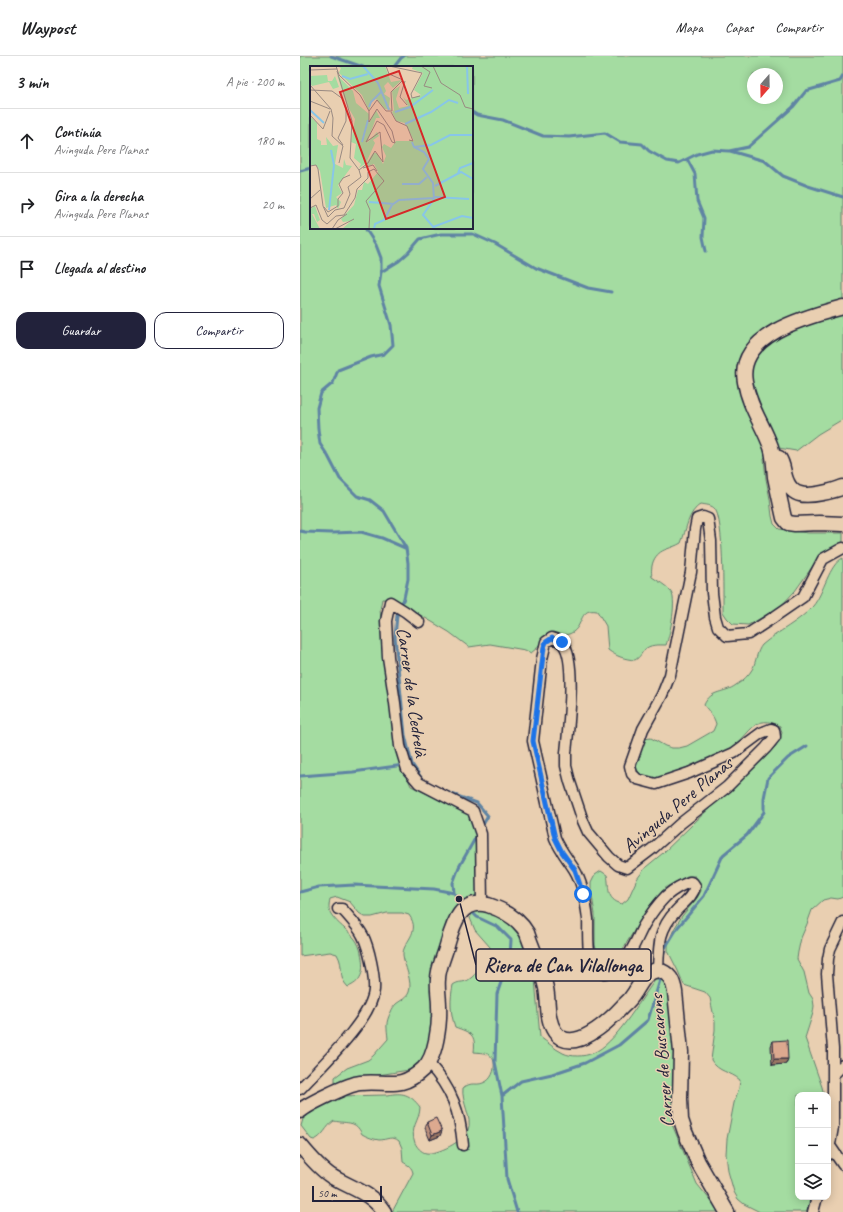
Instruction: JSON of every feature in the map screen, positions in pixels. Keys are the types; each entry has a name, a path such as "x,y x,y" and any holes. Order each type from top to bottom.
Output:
{"street":[{"path":"843,307 814,315 773,332 751,351 746,361 744,371 748,397 771,448 784,518 788,523 795,524 843,524"},
{"path":"771,448 781,459 787,481 791,488 797,493 803,495 814,494 843,487"},
{"name":"Avinguda Pere Planas","path":"658,970 659,945 662,931 675,911 692,895 695,886 694,883 690,882 677,888 666,896 646,923 629,955 615,970 611,972 597,972 590,962 588,919 583,894 575,870 562,852 555,838 533,741 542,658 546,642 552,638 562,642 568,656 571,679 566,766 583,821 588,832 609,857 618,865 627,868 652,850 681,823 727,787 775,737 774,730 770,728 728,757 689,773 656,784 637,778 632,774 630,766 643,729 662,695 670,675 691,572 697,519 703,517 708,519 711,541 712,593 715,617 718,627 727,636 748,634 803,597 823,559 843,548"},
{"name":"Carrer de la Cedrelà","path":"419,622 390,602 386,621 388,657 400,746 407,769 419,784 473,811 481,834 482,904"},
{"path":"300,1111 350,1085 360,1083 403,1082 415,1076 429,1064 433,1054 439,1022 440,1006 438,978 451,933 456,918 460,913 471,906 482,904"},
{"name":"Carrer de Buscarons","path":"482,904 507,914 524,927 546,987 548,1011 552,1027 559,1037 566,1040 573,1041 581,1039 596,1030 624,1006 649,974 655,970 665,973 671,979 675,992 681,1052 681,1120 684,1132 698,1162 727,1212"},
{"path":"300,1089 355,1029 369,1005 374,990 371,962 368,949 362,935 342,909 338,909"},
{"path":"831,1139 833,1127 833,1049 827,974 830,949 843,922"},
{"path":"429,1064 439,1076 454,1104 459,1116 463,1145"},
{"path":"833,1075 843,1065"},
{"path":"300,1145 325,1171 366,1194 376,1201 384,1212"},
{"path":"831,1153 843,1165"},
{"path":"813,1212 816,1200"}],"green space":[{"path":"300,56 843,56 843,419 818,434 796,451 779,448 764,458 774,524 779,529 808,533 843,533 843,542 817,560 795,591 780,607 748,625 733,624 723,612 722,558 718,516 714,508 709,505 701,504 696,508 690,517 681,543 659,553 652,564 652,577 668,588 672,594 673,608 666,645 654,645 649,647 644,650 635,660 621,657 608,650 606,626 597,611 591,611 584,614 579,625 570,634 545,636 537,648 531,653 525,650 490,644 469,647 449,632 395,600 382,599 380,610 388,681 404,770 411,786 470,815 478,834 480,897 456,906 444,940 430,1044 421,1064 415,1069 335,1084 335,1077 347,1068 368,1060 388,1039 387,1025 392,1009 409,992 410,983 403,955 405,946 413,932 412,921 409,915 402,913 387,913 372,917 365,917 359,913 350,902 337,897 330,899 329,909 331,914 336,921 355,939 361,953 362,973 357,981 348,987 343,979 341,964 337,954 330,952 300,956"},
{"path":"843,558 843,897 838,899 831,898 823,900 812,910 801,938 797,959 804,972 809,993 813,999 813,1013 805,1038 823,1092 795,1092 795,1200 811,1200 809,1212 760,1212 744,1204 738,1199 734,1192 728,1171 726,1154 727,1139 740,1080 721,1070 711,1060 715,1022 710,998 705,992 684,985 668,951 668,943 674,929 701,891 700,882 695,876 687,876 668,886 662,891 648,908 618,957 612,962 605,963 599,959 595,945 595,914 591,883 595,875 601,871 607,875 609,892 611,896 617,902 622,904 628,899 637,879 646,867 663,853 776,746 782,733 780,726 765,722 756,725 736,745 719,756 697,766 660,778 648,779 639,772 635,766 637,753 644,739 651,738 665,746 679,748 687,746 713,731 716,724 713,716 704,705 707,700 710,696 731,688 746,678 753,668 760,647 801,617 813,606 830,572 838,561"},
{"path":"480,908 506,919 524,942 535,979 540,1037 563,1053 574,1056 582,1056 593,1053 601,1048 618,1032 658,977 670,982 676,1051 671,1122 697,1184 720,1212 392,1212 413,1173 411,1168 403,1162 402,1148 399,1141 394,1138 379,1140 372,1138 362,1134 357,1126 334,1121 317,1139 311,1139 301,1126 303,1119 315,1109 339,1096 402,1094 413,1099 420,1107 420,1112 414,1128 413,1137 416,1145 422,1152 431,1153 443,1150 461,1139 468,1130 469,1120 463,1088 471,1084 480,1084 489,1080 493,1071 494,1062 489,1055 474,1052 474,1041 471,1035 455,1027 451,1011 451,1001 453,985 471,978 487,960 489,955 490,947 475,930 470,918 474,910"}],"building":[{"path":"787,1040 788,1059 774,1059 773,1041"},
{"path":"436,1118 442,1131 432,1135 427,1122"}],"waterway":[{"path":"331,56 360,66"},
{"path":"395,66 404,56"},
{"path":"473,113 477,115 503,120 543,136 569,137 605,133 620,142 642,144 649,151 667,161 679,163 697,154 712,150 729,151 748,147 793,107 806,91 840,81 843,76"},
{"path":"730,151 765,161 783,176 843,197"},
{"path":"687,159 695,174 697,201 704,218 703,237 706,251"},
{"path":"300,171 310,168"},
{"path":"366,229 376,245 381,258 379,286 391,325 393,345 384,354 371,357 338,370 333,383 321,393 317,408 318,429 320,444 340,479 357,496 370,500 384,511 406,548 408,579 404,598 397,615 395,637 405,735 412,764 422,779"},
{"path":"381,272 399,261 420,239 441,234 473,234 495,244 536,268 588,288 611,292"},
{"path":"300,531 332,533 361,532 382,538 405,548"},
{"path":"663,955 665,948 678,927 704,896 723,855 747,835 764,812 764,798 768,778 788,758 807,746"},
{"path":"300,776 353,772 404,765"},
{"path":"446,792 477,803 488,816 481,828"},
{"path":"465,905 454,893 453,883 459,867 477,835"},
{"path":"300,892 319,887 354,885 434,889 454,893"},
{"path":"470,910 477,917 498,927 511,940 510,956 497,994 495,1062 502,1096 507,1179 517,1212"},
{"path":"502,1096 521,1081 552,1074 585,1063 619,1045 648,1020 660,980 660,975"}],"place":[{"name":"Riera de Can Vilallonga","path":"459,899"}],"route":[{"path":"562,642 552,638 546,642 544,647 533,741 555,838 558,847 575,870 583,894"}]}
